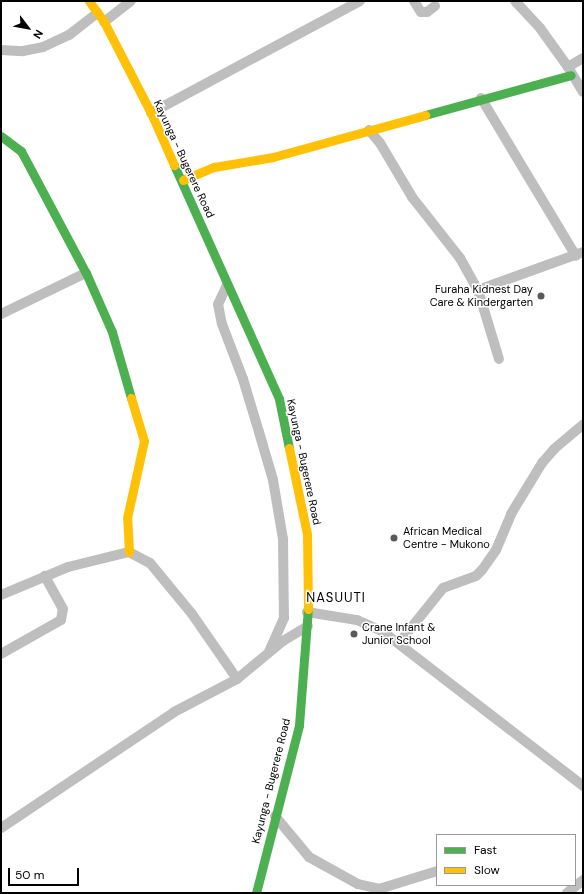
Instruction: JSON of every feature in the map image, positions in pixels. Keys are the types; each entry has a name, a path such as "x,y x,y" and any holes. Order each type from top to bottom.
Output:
{"main road":[{"name":"Kayunga - Bugerere Road","path":"89,1 104,22 151,113 183,180 227,284 279,399 307,534 308,626 299,725 256,893"},
{"path":"183,180 214,167 273,157 570,71"},
{"path":"1,136 21,151 86,274 112,332 144,441 127,518 129,552"}],"street":[{"path":"104,22 131,1"},
{"path":"151,113 360,1"},
{"path":"414,1 421,12 426,12 435,6"},
{"path":"515,1 540,28 583,92"},
{"path":"1,50 23,51 43,47 69,34 97,13"},
{"path":"570,71 583,58"},
{"path":"478,290 579,254 481,98"},
{"path":"369,130 380,143 412,197 460,258 478,290 499,359"},
{"path":"1,314 86,274"},
{"path":"227,284 218,304 222,324 243,379 273,480 283,539 284,618 269,651"},
{"path":"399,643 443,588 476,576 482,570 496,550 511,514 542,463 554,448 583,425"},
{"path":"1,594 68,567 129,552 150,563 192,614 236,679"},
{"path":"1,654 61,620 63,609 45,576"},
{"path":"307,612 357,620 382,631 583,786"},
{"path":"1,828 174,712 236,679 269,651 308,626"},
{"path":"275,816 309,858 358,884 380,891 436,871"},
{"path":"566,893 575,886"}],"traffic: fast":[{"path":"425,115 571,75"},
{"path":"1,136 21,151 86,273 112,332 131,398"},
{"path":"174,165 279,399 289,448"},
{"path":"256,893 299,725 308,609"}],"traffic: slow":[{"path":"89,1 104,22 151,113 174,165"},
{"path":"183,180 214,167 273,157 425,115"},
{"path":"129,552 127,518 144,441 131,398"},
{"path":"289,448 307,534 308,609"}],"place":[{"name":"Furaha Kidnest Day Care & Kindergarten","path":"541,296"},
{"name":"African Medical Centre - Mukono","path":"394,538"},
{"name":"Crane Infant & Junior School","path":"354,634"}],"district":[{"name":"NASUUTI","path":"336,598"}]}
